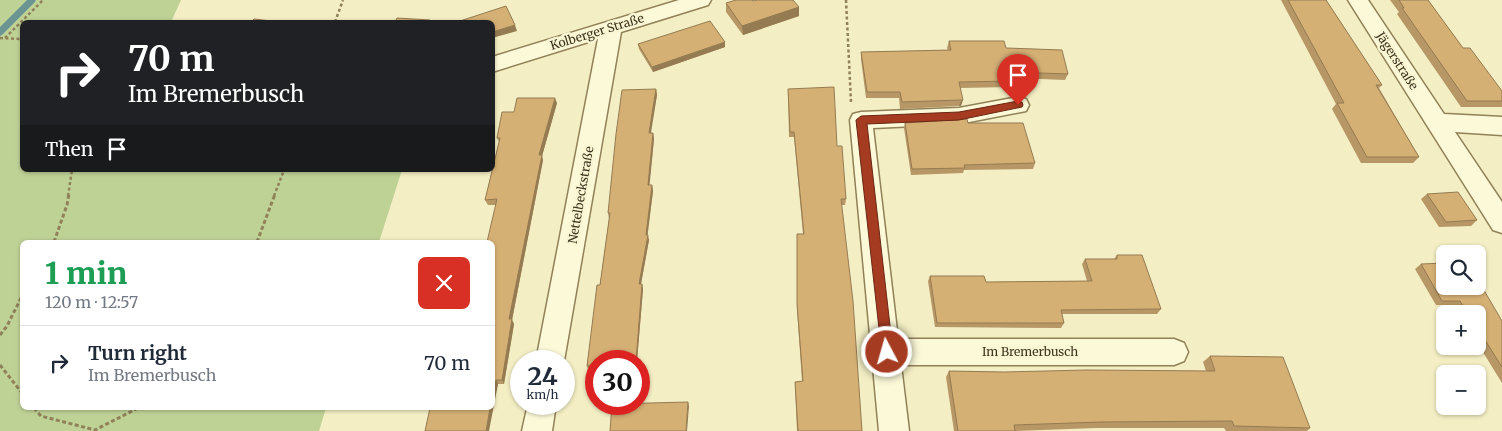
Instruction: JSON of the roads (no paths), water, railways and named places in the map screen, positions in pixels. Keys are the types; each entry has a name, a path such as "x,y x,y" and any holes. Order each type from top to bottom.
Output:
{"street":[{"name":"Kolberger Straße","path":"495,64 702,0"},
{"name":"Jägerstraße","path":"1358,0 1502,223"},
{"name":"Nettelbeckstraße","path":"552,350 611,28"},
{"path":"894,431 861,120 959,116 1018,105"},
{"path":"1436,122 1502,126"},
{"name":"Im Bremerbusch","path":"887,352 1174,352"},
{"path":"537,431 540,415"}],"waterway":[{"path":"0,32 32,0"}]}
